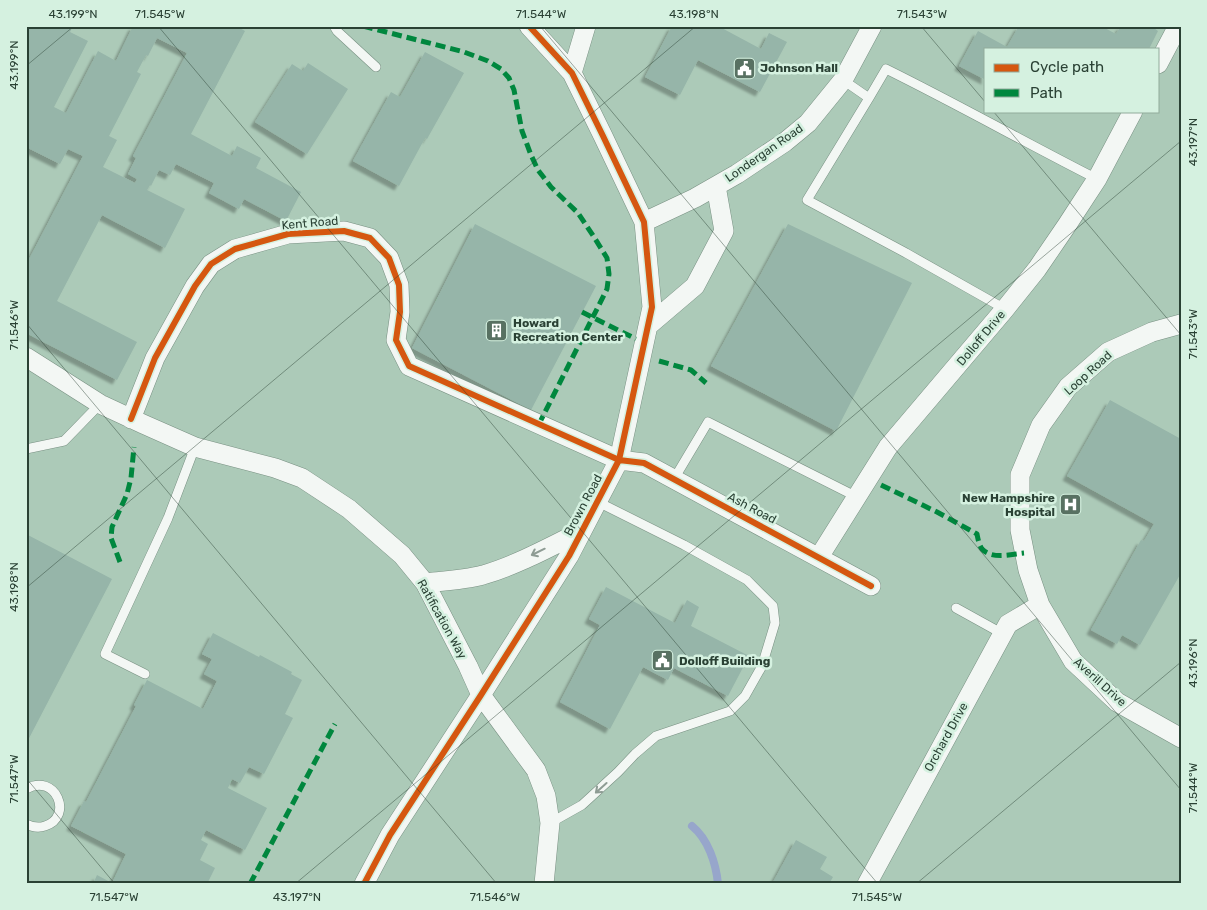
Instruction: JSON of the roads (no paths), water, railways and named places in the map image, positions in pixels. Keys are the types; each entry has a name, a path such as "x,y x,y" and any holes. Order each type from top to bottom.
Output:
{"street":[{"name":"Brown Road","path":"364,884 390,835 569,556 619,460 652,307 644,222 572,74 529,26"},
{"path":"572,74 586,26"},
{"name":"Londergan Road","path":"644,222 696,198 737,174 785,142 808,123 843,80 872,26"},
{"path":"1160,60 1178,26"},
{"name":"Dolloff Drive","path":"819,558 888,447 1005,309 1062,233 1097,179 1132,112"},
{"path":"648,326 695,286 724,231 716,186"},
{"name":"Kent Road","path":"131,419 155,358 195,286 211,264 235,249 288,234 344,231 370,238 389,258 399,285 400,312 396,340 409,366 619,460"},
{"name":"Loop Road","path":"1040,604 1028,570 1020,530 1020,476 1041,425 1068,387 1108,352 1152,332 1181,324"},
{"name":"Ratification Way","path":"26,358 100,404 195,447 276,468 302,478 349,509 402,555 425,583 481,695 536,770 546,796 550,823 544,884"},
{"name":"Ash Road","path":"619,460 644,463 871,586"},
{"path":"425,583 468,578 497,570 582,531"},
{"name":"Orchard Drive","path":"867,884 1008,624 1040,604"},
{"name":"Averill Drive","path":"1040,604 1073,661 1117,702 1181,738"}],"lane":[{"path":"334,26 376,67"},
{"path":"1005,309 807,200 886,69 1097,179"},
{"path":"843,80 869,98"},
{"path":"26,449 64,441 100,404"},
{"path":"674,479 708,422 857,497"},
{"path":"145,674 105,654 168,518 195,447"},
{"path":"550,823 582,805 656,736 730,711 745,696 762,666 775,623 773,606 747,580 684,545 598,502"},
{"path":"956,608 1003,634"},
{"path":"26,789 35,785 48,787 54,791 60,804 59,812 51,824 37,828 27,827"}],"waterway":[{"path":"692,826 698,831 707,845 718,884"}],"place":[{"name":"Johnson Hall","path":"744,68"},
{"name":"Howard Recreation Center","path":"497,330"},
{"name":"New Hampshire Hospital","path":"1071,505"},
{"name":"Dolloff Building","path":"663,661"}]}
